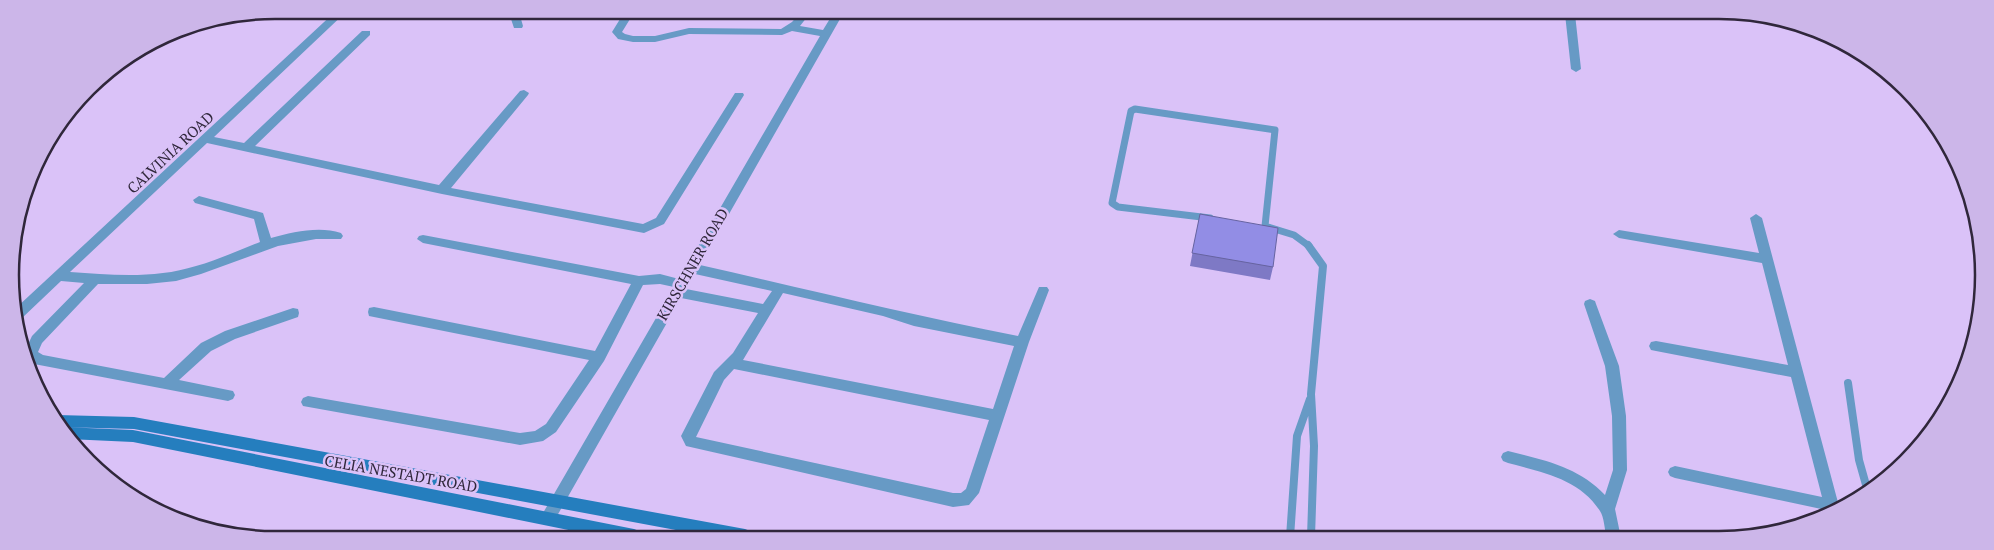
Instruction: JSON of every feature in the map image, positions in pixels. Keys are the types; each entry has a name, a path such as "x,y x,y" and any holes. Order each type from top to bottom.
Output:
{"street":[{"name":"CALVINIA ROAD","path":"21,310 333,19"},
{"path":"516,19 518,26"},
{"path":"625,19 617,32 622,36 633,39 655,38 689,31 782,32 792,28 802,19"},
{"name":"KIRSCHNER ROAD","path":"548,518 678,288 835,19"},
{"path":"1571,19 1576,69"},
{"path":"792,28 826,34"},
{"path":"246,147 366,33"},
{"path":"442,190 524,92"},
{"path":"206,139 442,190 644,229 660,221 739,95"},
{"path":"198,200 259,216 266,244"},
{"path":"1756,218 1831,505"},
{"path":"58,276 95,279 157,279 178,276 266,244 304,234 319,232 337,236"},
{"path":"1618,234 1767,259"},
{"path":"423,239 639,281 660,279 678,288 767,310"},
{"path":"690,268 884,311 914,321 1022,342"},
{"path":"95,279 37,340 31,353 39,360 228,395"},
{"path":"308,402 520,439 538,437 551,428 599,357 639,281"},
{"path":"780,288 738,356 719,376 688,436 691,442 953,500 964,500 972,493 1022,342 1043,290"},
{"path":"1590,304 1612,366 1619,416 1620,470 1608,509 1613,531"},
{"path":"374,312 599,357"},
{"path":"167,384 206,347 230,335 293,313"},
{"path":"1656,346 1796,372"},
{"path":"731,363 997,416"},
{"name":"CELIA NESTADT ROAD","path":"65,421 134,423 718,531"},
{"name":"CELIA NESTADT ROAD","path":"74,433 133,436 610,531"},
{"path":"1508,457 1556,469 1588,487 1608,509"},
{"path":"1675,472 1826,508"}],"lane":[{"path":"1215,219 1114,206 1112,203 1131,111 1135,109 1275,130 1261,226 1298,236 1314,249 1323,266 1311,394 1314,446 1311,531"},
{"path":"1848,383 1859,460 1866,485"},
{"path":"1290,531 1297,436 1311,394"}],"building":[{"path":"1200,214 1278,228 1273,267 1192,253"}]}
